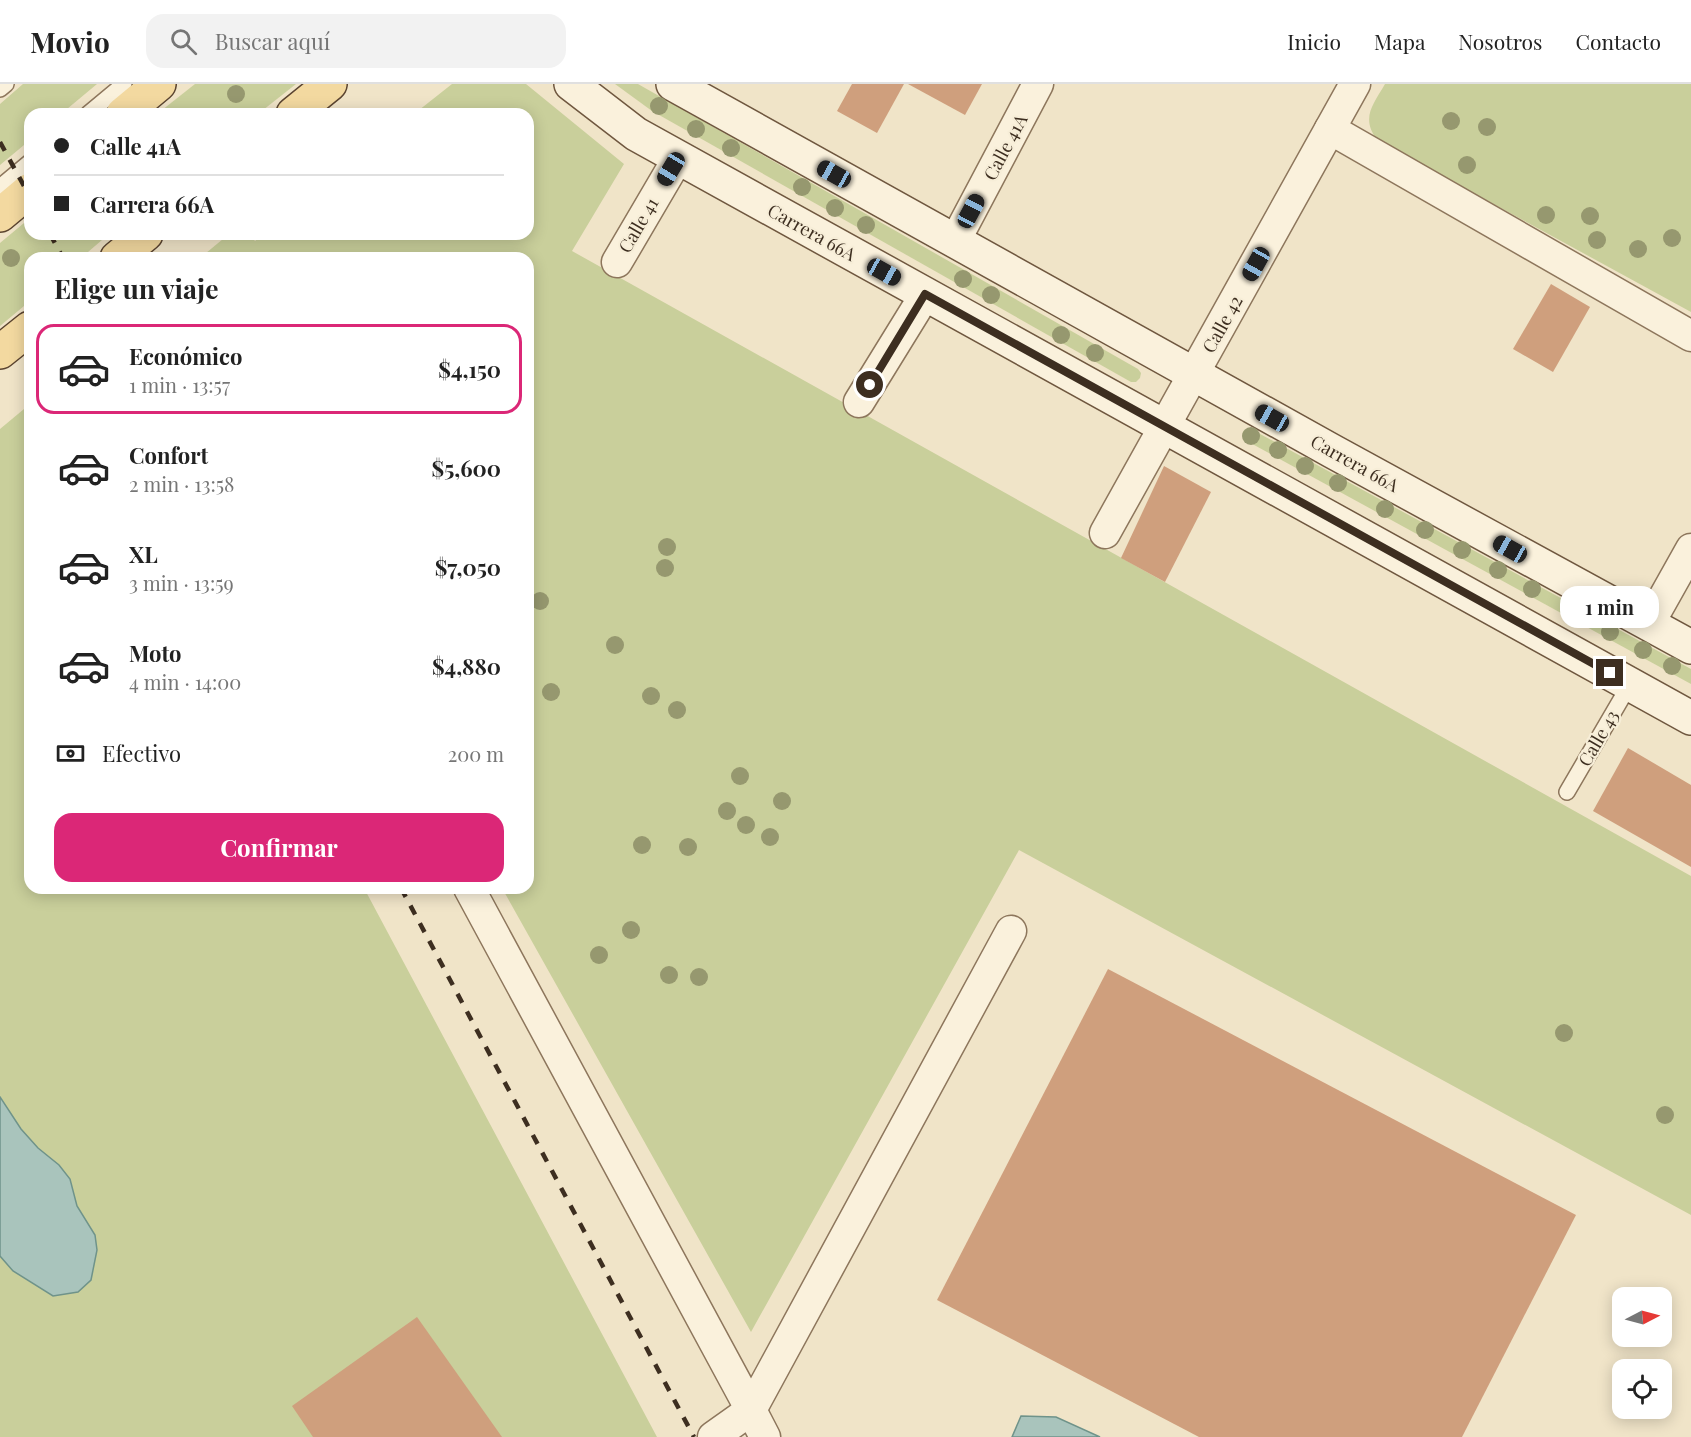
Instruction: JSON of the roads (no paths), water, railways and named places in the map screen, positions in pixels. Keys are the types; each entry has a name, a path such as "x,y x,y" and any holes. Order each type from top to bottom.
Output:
{"main road":[{"path":"130,108 159,84"},
{"path":"300,108 330,84"},
{"path":"0,215 24,195"},
{"path":"124,252 139,240"},
{"path":"0,352 24,333"}],"street":[{"name":"Carrera 66A","path":"571,84 636,135 1691,718"},
{"name":"Carrera 66A","path":"673,84 1691,647"},
{"name":"Calle 41A","path":"955,241 1038,84"},
{"name":"Calle 42","path":"1105,532 1355,84"},
{"path":"1330,129 1691,336"},
{"name":"Calle 41","path":"617,262 678,158"},
{"path":"859,402 925,294"},
{"path":"1649,624 1691,549"},
{"path":"472,894 765,1437"},
{"path":"712,1437 751,1410 1011,931"}],"lane":[{"path":"0,89 6,84"},
{"path":"95,108 124,84"},
{"path":"0,187 24,167"},
{"name":"Calle 43","path":"1567,792 1630,684"}],"water":[{"path":"0,1097 21,1129 38,1148 59,1165 70,1179 77,1206 95,1235 97,1250 91,1280 78,1292 53,1296 13,1271 0,1256"},
{"path":"1021,1416 1056,1417 1100,1437 1012,1437"}],"railway":[{"path":"0,142 24,186"},
{"path":"53,240 60,252"},
{"path":"404,894 694,1437"}]}
